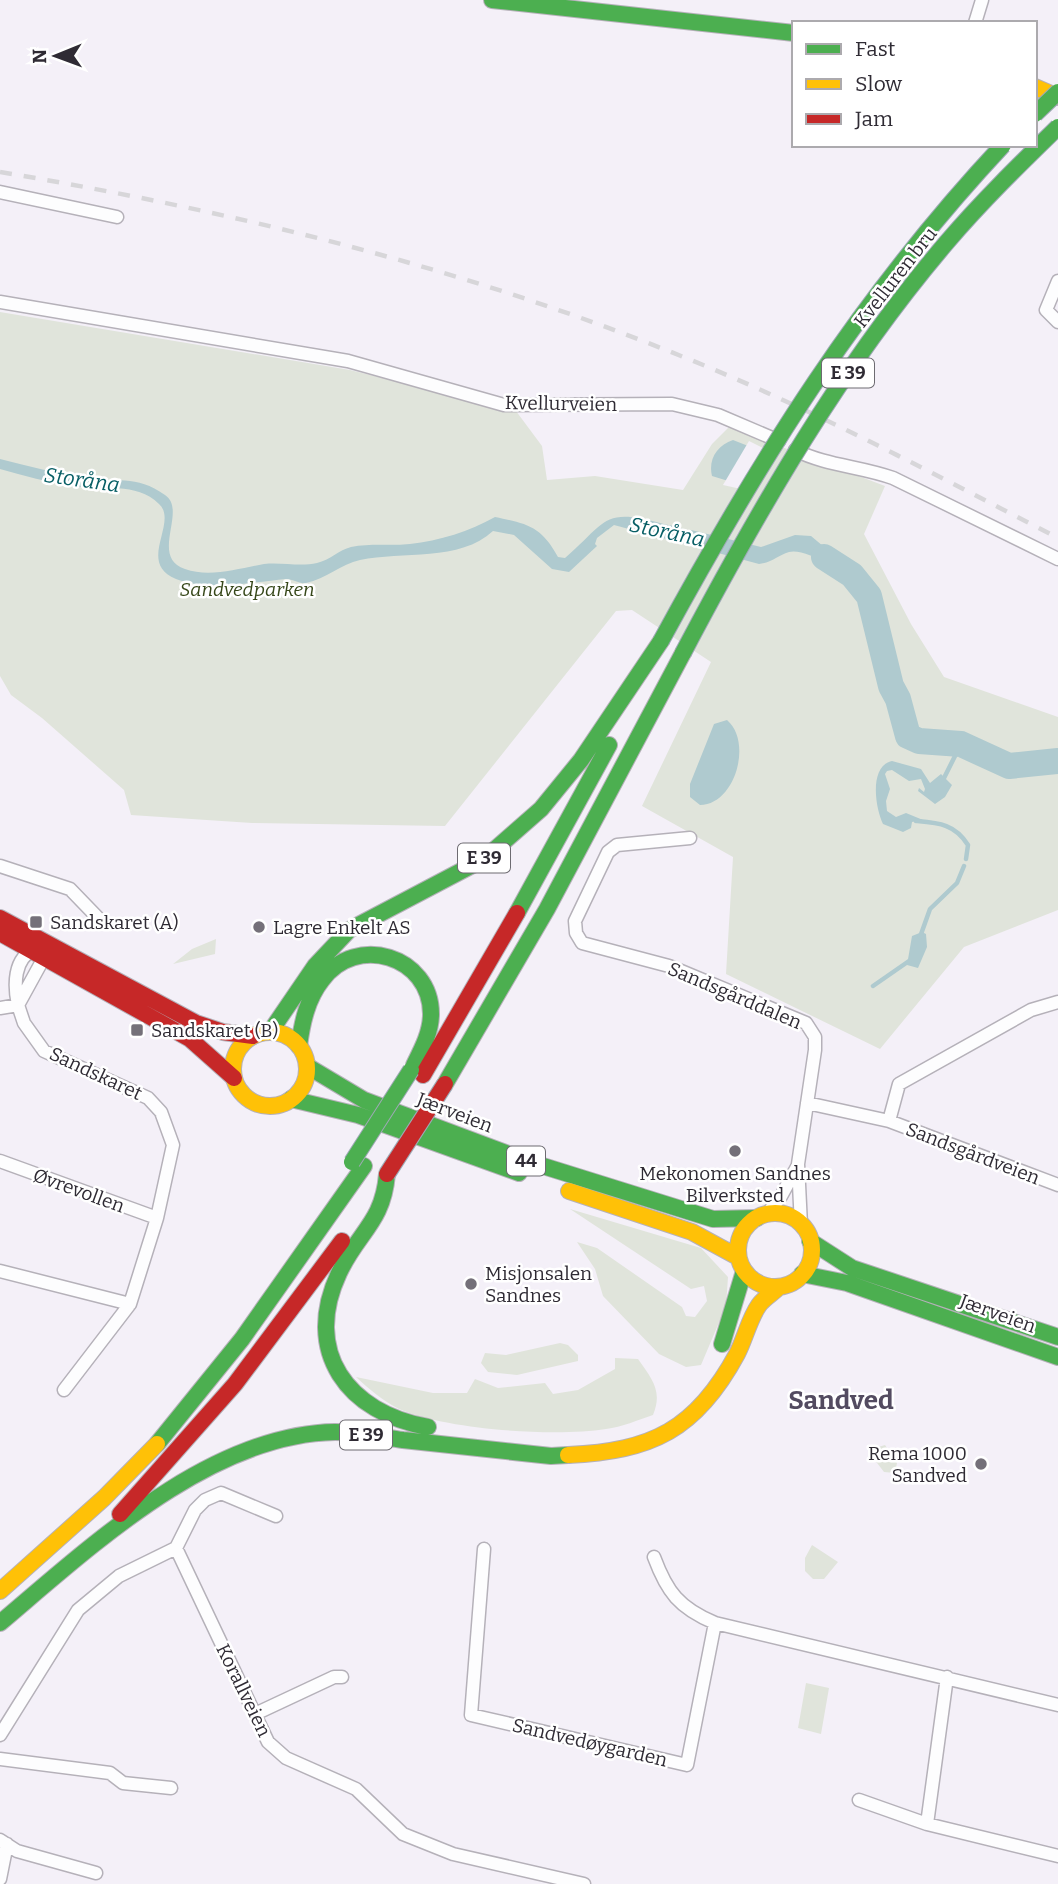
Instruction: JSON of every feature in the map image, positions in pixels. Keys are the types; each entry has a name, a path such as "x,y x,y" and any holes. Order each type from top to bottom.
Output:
{"main road":[{"path":"492,0 792,33"},
{"path":"1037,87 1058,93"},
{"path":"1037,112 1058,93"},
{"name":"Kvelluren bru","path":"387,1174 445,1084 547,909 746,536 836,390 946,245 1058,127"},
{"name":"Kvelluren bru","path":"661,641 722,526 813,377 890,272 1001,147"},
{"name":"E 39","path":"271,1032 315,966 349,930 484,859 541,809 581,760 661,641"},
{"name":"E 39","path":"0,1591 107,1496 161,1438 234,1348 417,1073 545,863 661,641"},
{"path":"0,918 138,995 196,1023 223,1032 253,1036 271,1032 291,1038 299,1046 307,1066 300,1090 291,1099"},
{"name":"44","path":"0,933 190,1039 234,1078 239,1089 257,1104 269,1106 291,1099"},
{"name":"E 39","path":"299,1046 306,1013 327,972 348,957 379,953 396,957 411,967 422,979 429,996 429,1028 417,1073"},
{"path":"234,1078 236,1054 253,1036"},
{"name":"Jærveien","path":"307,1066 326,1080 363,1099 552,1171 698,1216 713,1219 762,1216"},
{"name":"Jærveien","path":"291,1099 358,1115 457,1153 692,1232 741,1264"},
{"name":"E 39","path":"0,1576 44,1540 151,1430 230,1332 358,1164"},
{"name":"E 39","path":"387,1174 382,1206 346,1259 330,1299 325,1320 326,1341 334,1369 348,1390 369,1408 411,1425 555,1442 582,1442 636,1432 682,1405 697,1388 720,1350 733,1319 741,1264"},
{"name":"E 39","path":"57,1575 122,1511 235,1384 325,1265 387,1174"},
{"name":"44","path":"762,1216 784,1215 801,1224"},
{"path":"741,1264 741,1234 762,1216"},
{"path":"779,1287 792,1283 802,1275 809,1264 810,1241 801,1224"},
{"name":"Jærveien","path":"810,1241 852,1268 1058,1338"},
{"name":"44","path":"741,1264 766,1286 779,1287"},
{"name":"Jærveien","path":"802,1275 858,1286 1058,1357"},
{"name":"E 39","path":"0,1623 57,1575 203,1470 239,1452 273,1440 301,1433 335,1432 551,1456 614,1453 642,1446 673,1430 702,1406 736,1355 759,1305 779,1287"}],"street":[{"path":"976,21 982,0"},
{"path":"0,192 117,216"},
{"path":"1058,281 1046,310 1058,322"},
{"name":"Kvellurveien","path":"0,302 348,361 504,405 671,404 718,415 762,432 822,463 872,470 893,478 1058,559"},
{"name":"Sandsgårddalen","path":"690,838 617,845 608,852 575,922 576,933 582,943 669,966 806,1023 815,1037 798,1164 797,1203 801,1224"},
{"path":"0,866 70,889 99,919"},
{"path":"29,951 48,943"},
{"path":"0,1008 18,1005 45,960 48,943"},
{"name":"Sandskaret","path":"29,951 17,970 14,987 24,1023 44,1051 148,1098 160,1112 173,1145 157,1218 130,1304 64,1390"},
{"name":"Sandsgårdveien","path":"889,1121 899,1084 1031,1010 1058,1002"},
{"name":"Sandsgårdveien","path":"807,1103 889,1121 1058,1185"},
{"name":"Øvrevollen","path":"0,1161 157,1218"},
{"name":"Sandsgårddalen","path":"762,1216 780,1198 798,1164"},
{"path":"0,1272 130,1304"},
{"path":"0,1735 78,1610 120,1576 176,1548 195,1510 205,1500 221,1493 276,1516"},
{"name":"Korallveien","path":"176,1548 268,1742 286,1758 356,1789 403,1834 453,1854 584,1884"},
{"name":"Sandvedøygarden","path":"484,1549 471,1715 687,1765 715,1623"},
{"path":"654,1557 664,1586 678,1602 715,1623 1058,1704"},
{"path":"255,1714 334,1677 342,1677"},
{"path":"927,1824 947,1677"},
{"path":"0,1759 110,1773 131,1785 171,1788"},
{"path":"859,1800 927,1824 1058,1856"},
{"path":"0,1880 4,1842 17,1851 96,1873"}],"green space":[{"name":"Sandvedparken","path":"0,312 350,370 516,411 542,446 547,480 595,476 683,490 712,444 729,427 885,486 864,534 911,624 944,677 1058,717 1058,910 964,947 880,1049 726,974 733,857 642,806 711,662 632,610 616,611 445,826 252,823 131,815 124,790 42,718 11,695 0,676"},
{"path":"216,939 215,954 173,964 192,949"},
{"path":"570,1209 701,1248 728,1277 726,1306 701,1365 686,1367 659,1354 603,1296 595,1269 577,1242 597,1248 682,1307 686,1316 695,1317 707,1301 704,1286 691,1289"},
{"path":"560,1343 568,1345 578,1355 578,1361 517,1375 488,1372 481,1363 485,1353 506,1355"},
{"path":"615,1358 638,1359 648,1373 657,1399 653,1415 618,1427 584,1431 531,1432 444,1422 399,1409 356,1377 433,1393 467,1393 475,1379 498,1388 545,1383 553,1394 578,1390 615,1369"},
{"path":"885,1445 897,1463 895,1473 884,1472 874,1459 875,1448"},
{"path":"812,1545 838,1562 824,1579 813,1579 805,1571 805,1558"},
{"path":"806,1683 829,1688 821,1734 798,1728"}],"water":[{"path":"733,440 771,455 751,488 712,476 711,464 715,454 722,445"},
{"path":"0,459 73,476 125,480 154,488 171,502 173,511 170,554 175,563 195,572 225,571 264,564 317,563 351,547 421,543 443,538 495,517 532,528 546,539 558,557 565,558 606,521 626,517 641,518 761,547 795,535 811,536 866,582 805,554 789,552 759,564 614,525 597,538 597,546 569,572 552,569 514,535 493,531 480,541 447,551 360,560 306,583 286,579 230,585 188,583 165,572 159,563 164,512 150,497 140,492 118,488 73,486 27,476 0,469"},
{"path":"727,720 735,730 739,743 736,771 723,795 700,805 690,797 690,784 714,724"},
{"path":"892,761 921,769 930,783 941,774 952,785 945,797 935,804 918,791 919,788 924,792 925,789 921,779 909,781 892,770 887,771 885,774 890,789 886,801 887,811 896,817 906,813 923,820 912,822 911,828 903,832 883,824 876,798 880,771 885,764"},
{"path":"922,932 926,934 927,947 918,968 907,965 912,936"}],"pier":[{"path":"749,441 773,453 750,491 723,485"}],"waterway":[{"name":"Storåna","path":"824,557 852,575 869,596 891,686 898,699 908,736 919,741 961,744 1009,766 1058,761"},
{"path":"943,780 961,744"},
{"path":"916,821 939,824 958,833 968,845 966,859"},
{"path":"920,937 930,909 957,883 964,866"},
{"path":"873,986 909,961"}],"railway":[{"path":"0,172 87,187 260,224 345,245 515,295 681,356 777,397 872,442 1058,538"}],"traffic: fast":[{"path":"492,0 792,33"},
{"path":"1037,112 1058,92"},
{"path":"683,653 772,492 872,338 908,289 960,227 1058,127"},
{"path":"661,641 775,444 858,321 951,203 1001,147"},
{"path":"270,1032 315,966 349,930 484,859 541,809 581,760 661,641"},
{"path":"445,1084 547,909 683,653"},
{"path":"517,913 609,745"},
{"path":"299,1046 309,1003 322,980 336,966 353,957 371,955 389,958 405,965 419,978 428,994 431,1014 429,1027 414,1065"},
{"path":"307,1066 364,1100 527,1161 713,1219 757,1218"},
{"path":"352,1162 411,1070"},
{"path":"291,1099 358,1115 519,1173"},
{"path":"157,1444 242,1339 364,1166"},
{"path":"387,1174 385,1191 375,1216 346,1259 329,1302 326,1328 330,1353 340,1374 355,1393 375,1408 400,1420 428,1427"},
{"path":"810,1241 852,1268 1058,1337"},
{"path":"722,1344 744,1271"},
{"path":"802,1274 847,1283 1058,1357"},
{"path":"0,1623 73,1561 154,1500 198,1473 243,1452 288,1438 343,1432 551,1456 568,1455"}],"traffic: slow":[{"path":"1037,88 1058,97"},
{"path":"270,1032 284,1035 296,1043 304,1055 307,1069 304,1083 296,1095 284,1103 270,1106 256,1103 244,1095 236,1083 233,1069 236,1055 244,1043 256,1035 270,1032"},
{"path":"569,1191 692,1232 738,1257"},
{"path":"775,1213 789,1216 801,1224 809,1236 812,1250 809,1264 801,1276 789,1284 775,1287 761,1284 749,1276 741,1264 738,1250 741,1236 749,1224 761,1216 775,1213"},
{"path":"568,1455 598,1453 648,1441 669,1432 688,1418 721,1380 737,1354 759,1305 779,1287"},
{"path":"0,1591 104,1498 157,1444"}],"traffic: jam":[{"path":"423,1075 517,913"},
{"path":"0,918 196,1023 223,1032 253,1036"},
{"path":"0,933 190,1039 234,1078"},
{"path":"387,1174 445,1084"},
{"path":"120,1514 235,1384 342,1241"}],"place":[{"name":"Sandskaret (A)","path":"36,922"},
{"name":"Lagre Enkelt AS","path":"259,927"},
{"name":"Sandskaret (B)","path":"137,1030"},
{"name":"Mekonomen Sandnes Bilverksted","path":"735,1151"},
{"name":"Misjonsalen Sandnes","path":"471,1284"},
{"name":"Rema 1000 Sandved","path":"981,1464"}],"district":[{"name":"Sandved","path":"841,1400"}]}
